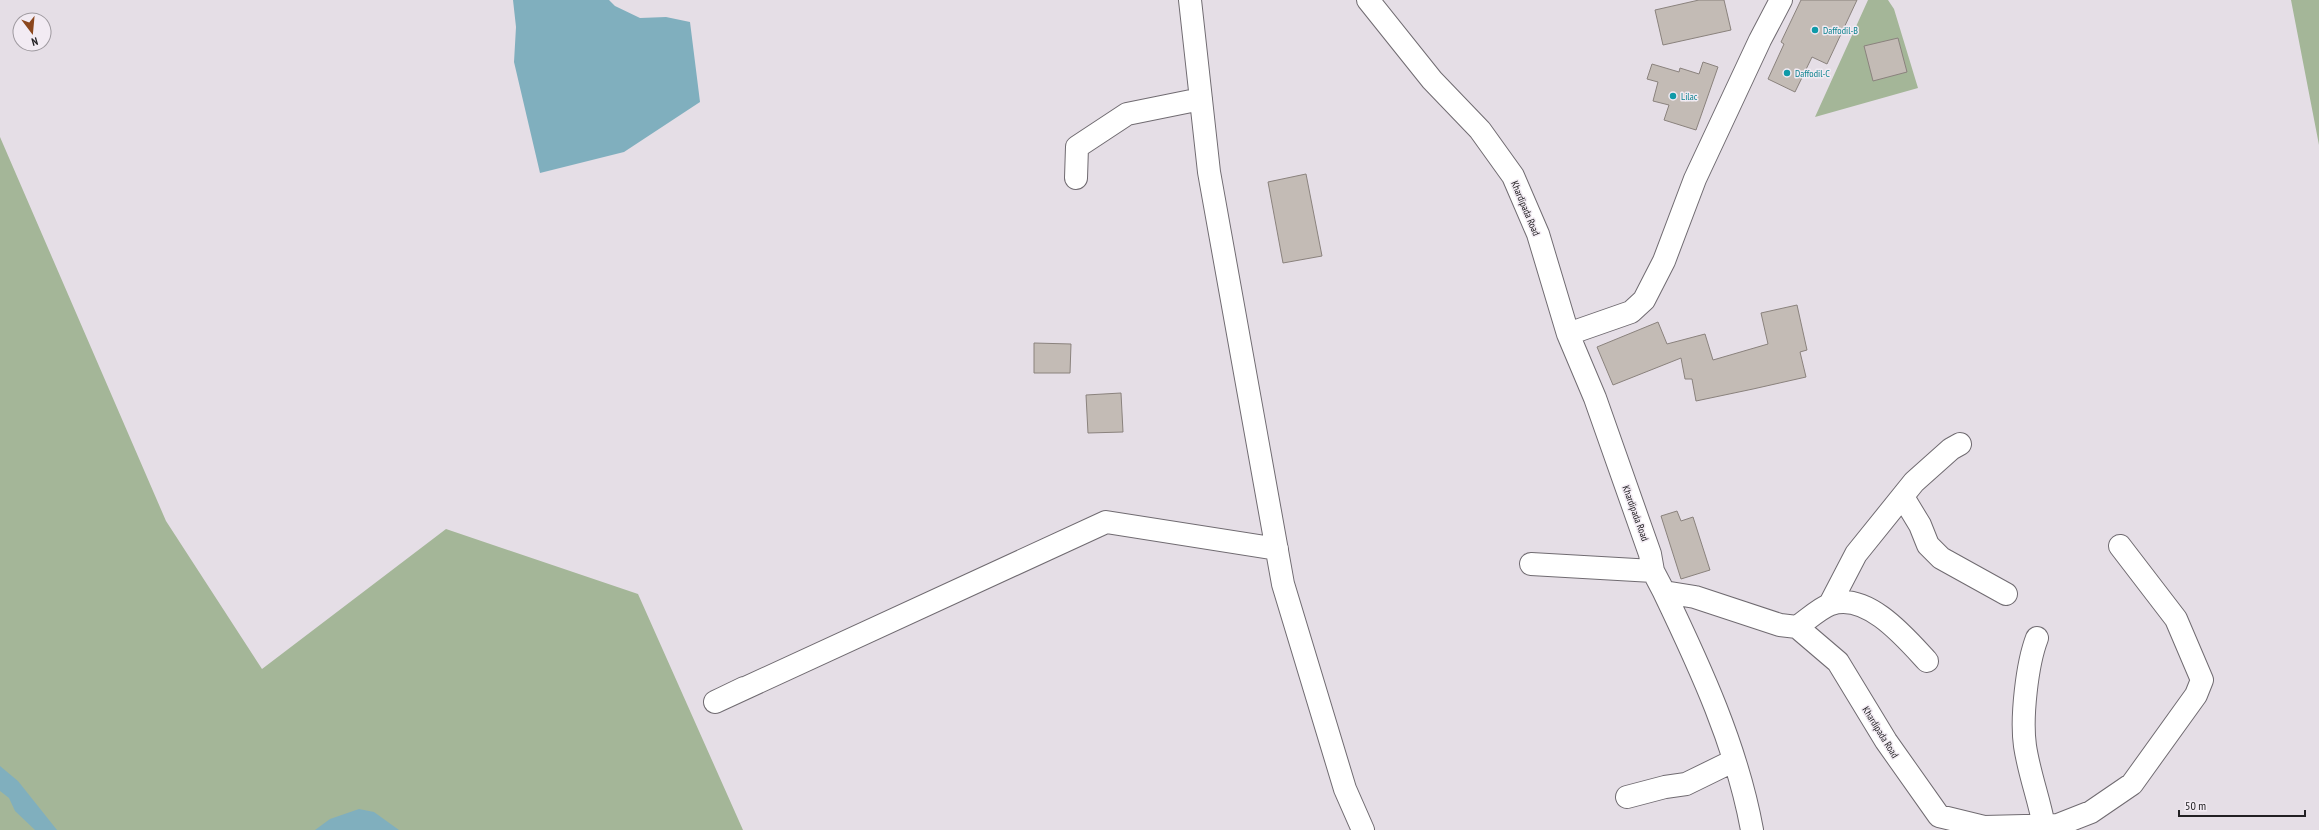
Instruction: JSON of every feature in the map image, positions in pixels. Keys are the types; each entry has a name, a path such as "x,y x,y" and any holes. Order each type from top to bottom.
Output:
{"street":[{"path":"1190,0 1209,172 1283,584 1345,789 1363,830"},
{"name":"Khardipada Road","path":"1368,0 1432,80 1480,130 1513,176 1538,234 1568,334 1595,398 1650,554 1653,570 1693,653 1718,711 1749,811 1752,830"},
{"path":"1568,334 1631,312 1644,300 1664,261 1695,179 1760,40 1782,0"},
{"path":"1076,178 1076,147 1127,114 1201,99"},
{"path":"1664,592 1695,597 1780,625 1797,627 1830,604 1856,554 1914,482 1951,449 1960,444"},
{"path":"1903,497 1920,525 1928,545 1941,558 2006,594"},
{"path":"744,688 715,702 1106,522 1277,549"},
{"path":"2037,638 2030,656 2026,699 2025,746 2054,827 2091,812 2132,784 2196,695 2202,680 2176,619 2120,546"},
{"path":"1531,564 1653,570"},
{"path":"1830,604 1853,602 1866,606 1895,628 1927,661"},
{"name":"Khardipada Road","path":"1797,627 1838,662 1890,748 1939,816 1984,827 2054,827"},
{"path":"1627,797 1664,787 1686,784 1734,761"}],"green space":[{"path":"1868,0 1888,0 1894,9 1918,88 1815,117"},
{"path":"2291,0 2319,0 2319,145"},
{"path":"0,137 166,521 262,669 446,529 638,594 743,830 0,830"}],"water":[{"path":"513,0 609,0 615,6 640,18 666,17 690,22 700,102 624,152 540,173 514,62 516,27"},
{"path":"0,766 18,781 57,830 35,830 15,811 9,798 0,791"},
{"path":"359,809 374,812 399,830 315,830 330,819"}],"building":[{"path":"1699,0 1724,0 1731,30 1663,45 1655,10"},
{"name":"Daffodil-B","path":"1801,0 1857,0 1827,64 1812,57 1795,92 1768,79 1784,44 1781,42"},
{"path":"1898,38 1907,72 1873,81 1864,46"},
{"name":"Lilac","path":"1703,62 1718,67 1696,130 1664,120 1669,105 1653,101 1658,82 1647,79 1652,64 1679,72 1680,68 1699,74"},
{"path":"1306,174 1322,256 1283,263 1268,182"},
{"path":"1797,305 1807,350 1800,352 1806,377 1696,401 1692,379 1685,379 1681,358 1613,385 1597,347 1658,322 1667,344 1705,334 1713,360 1768,344 1761,313"},
{"path":"1034,343 1071,344 1070,373 1034,373"},
{"path":"1121,393 1123,432 1088,433 1086,395"},
{"path":"1677,511 1681,521 1693,517 1710,570 1681,579 1661,516"}],"place":[{"name":"Daffodil-B","path":"1815,30"},
{"name":"Daffodil-C","path":"1787,73"},
{"name":"Lilac","path":"1673,96"}]}
